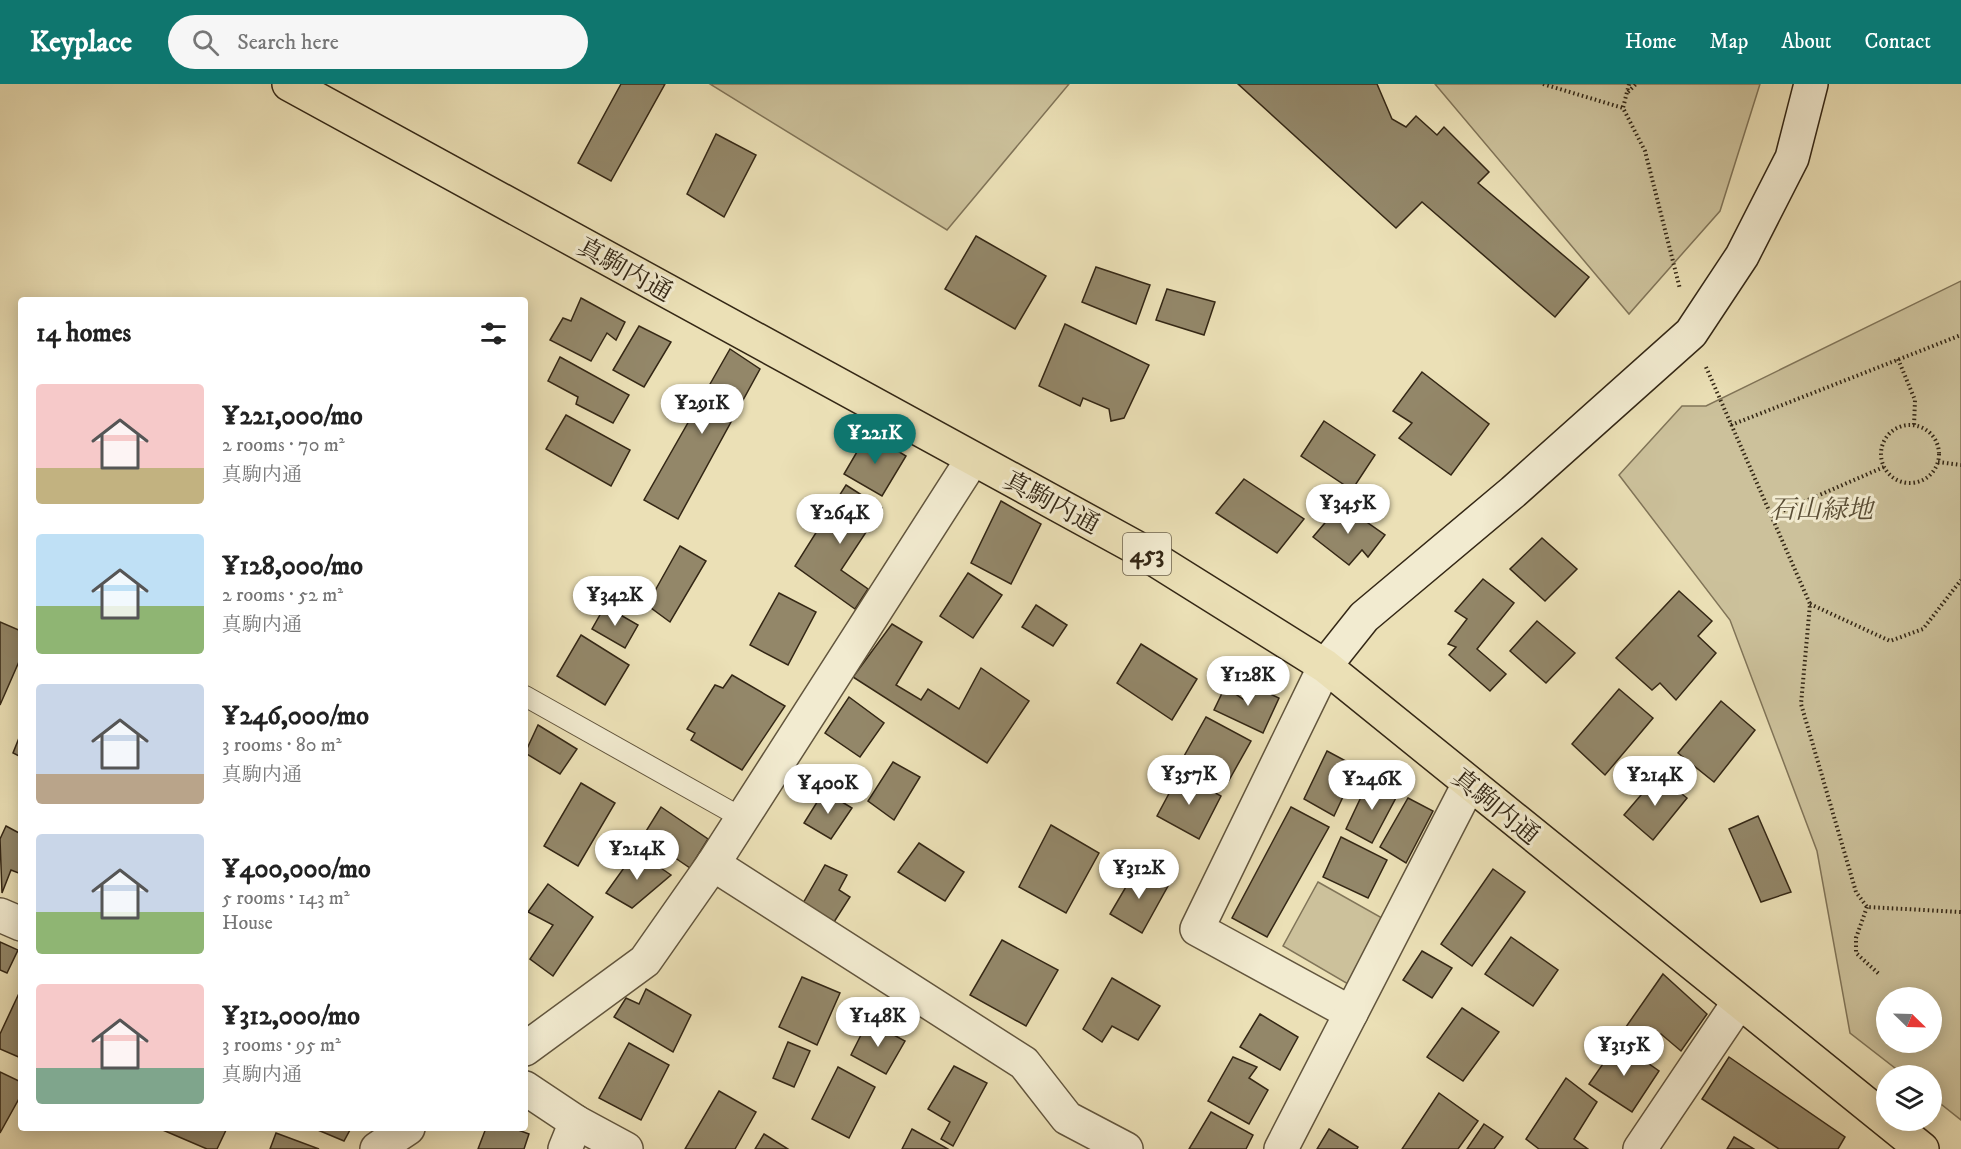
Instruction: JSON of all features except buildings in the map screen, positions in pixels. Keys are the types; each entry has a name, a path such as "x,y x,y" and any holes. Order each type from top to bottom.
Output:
{"highway":[{"name":"真駒内通","path":"289,84 972,460 1135,547 1325,666 1922,1149"}],"street":[{"path":"1351,1013 1197,929 1325,666 1364,617 1514,492 1691,333 1742,256 1792,158 1811,84"},
{"path":"528,1047 645,962 713,864 972,460"},
{"path":"1281,1149 1469,784"},
{"path":"713,864 1024,1064 1067,1118 1126,1149"},
{"path":"0,915 18,923"},
{"path":"1640,1149 1739,1002"},
{"path":"528,1091 571,1135 626,1149"},
{"path":"377,1149 404,1131"}],"lane":[{"path":"528,698 742,818"}],"path":[{"path":"1543,84 1623,108"},
{"path":"1629,84 1623,108 1646,151 1691,333 1810,604 1801,704 1856,892 1868,907 1961,912"},
{"path":"1627,92 1636,84"},
{"path":"1731,425 1961,334"},
{"path":"1898,359 1915,400 1914,426"},
{"path":"1905,426 1914,426 1922,428 1937,442 1938,462 1928,478 1918,483 1898,481 1884,467 1881,450 1889,434 1905,426"},
{"path":"1938,462 1961,465"},
{"path":"1771,516 1884,467"},
{"path":"1810,604 1890,641 1923,629 1961,580"},
{"path":"1868,907 1856,938 1856,953 1880,975"}],"green space":[{"path":"710,84 1069,84 947,230"},
{"path":"1435,84 1760,84 1720,211 1629,314"},
{"name":"石山緑地","path":"1961,281 1961,1120 1942,1105 1942,1065 1891,1065 1850,1033 1817,851 1730,620 1619,475 1682,406 1706,406"},
{"path":"1318,882 1382,918 1348,984 1283,946"}]}
